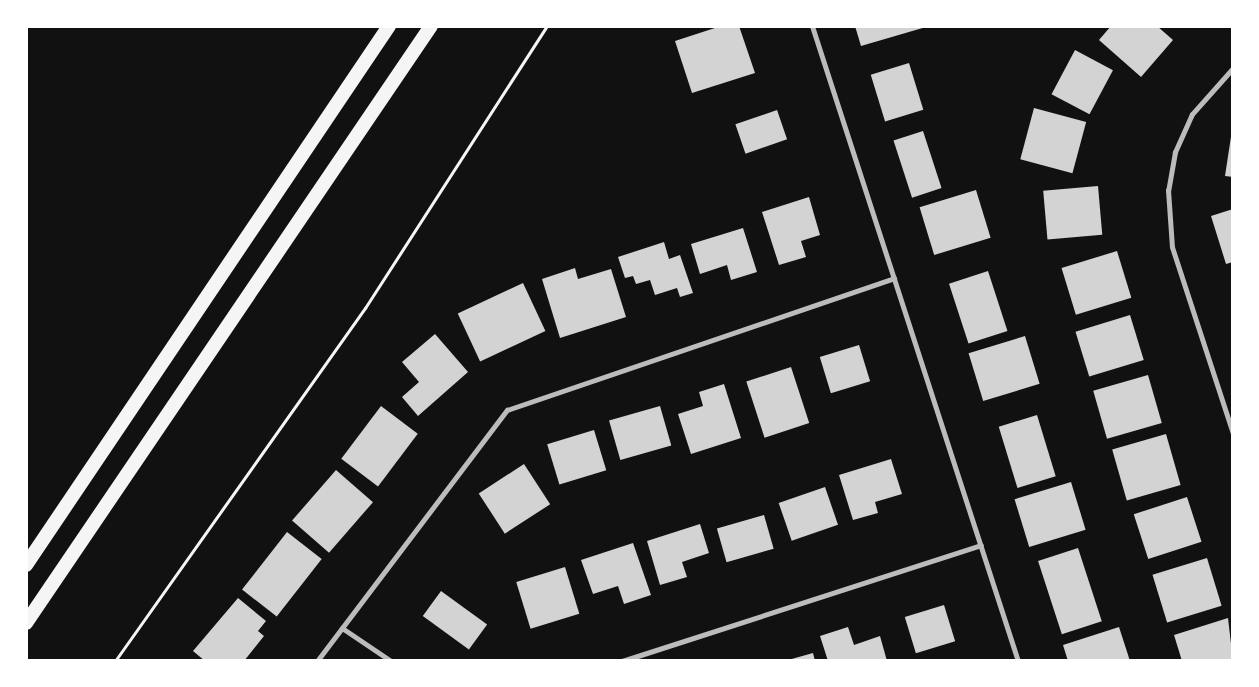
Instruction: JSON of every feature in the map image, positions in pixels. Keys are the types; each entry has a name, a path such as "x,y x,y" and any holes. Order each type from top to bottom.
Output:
{"highway":[{"path":"26,566 389,26"},
{"path":"26,623 431,26"}],"street":[{"path":"812,26 1018,661"},
{"path":"1233,68 1192,114 1175,152 1168,190 1172,247 1233,434"},
{"path":"317,661 507,410 894,278"},
{"path":"622,661 980,545"},
{"path":"342,628 391,661"}],"path":[{"path":"115,661 365,308 548,26"}],"building":[{"path":"721,26 739,26 755,73 692,93 675,41"},
{"path":"855,26 926,26 926,27 861,46"},
{"path":"1111,26 1157,26 1173,40 1141,77 1099,40"},
{"path":"1075,50 1113,70 1089,114 1052,94"},
{"path":"909,63 923,110 885,122 871,75"},
{"path":"1034,108 1086,122 1072,173 1020,159"},
{"path":"777,110 787,139 745,154 735,124"},
{"path":"923,131 942,188 912,198 894,141"},
{"path":"1233,131 1233,177 1225,176"},
{"path":"1098,186 1102,235 1047,240 1043,191"},
{"path":"976,190 991,238 934,255 920,207"},
{"path":"809,197 820,235 801,241 806,257 779,265 762,212"},
{"path":"1233,209 1233,262 1226,264 1211,216"},
{"path":"743,228 757,272 731,280 727,265 700,274 691,244"},
{"path":"664,242 669,259 680,255 693,293 680,297 677,288 655,295 650,280 636,284 633,276 625,278 618,257"},
{"path":"1117,251 1131,298 1076,315 1062,268"},
{"path":"575,268 578,279 611,269 626,317 560,338 542,279"},
{"path":"988,271 1007,331 968,344 949,284"},
{"path":"523,283 545,331 480,361 458,313"},
{"path":"1130,315 1144,360 1089,377 1075,332"},
{"path":"435,334 468,372 418,416 402,397 419,382 402,362"},
{"path":"1025,336 1040,384 983,401 969,353"},
{"path":"859,345 870,381 831,393 820,357"},
{"path":"791,367 809,423 765,438 746,382"},
{"path":"1148,375 1162,423 1107,439 1093,391"},
{"path":"724,384 741,438 691,454 678,414 703,406 699,392"},
{"path":"381,406 418,434 378,486 341,459"},
{"path":"660,406 671,445 620,460 609,421"},
{"path":"1037,415 1056,476 1017,488 999,427"},
{"path":"594,430 606,470 559,484 547,444"},
{"path":"1166,434 1181,485 1127,500 1112,449"},
{"path":"891,459 902,494 875,502 878,513 853,520 839,475"},
{"path":"524,464 550,504 505,534 479,493"},
{"path":"336,470 373,502 329,553 292,521"},
{"path":"1071,482 1086,530 1029,547 1015,499"},
{"path":"825,487 838,525 792,541 779,503"},
{"path":"1187,497 1202,542 1148,559 1134,514"},
{"path":"764,515 774,549 727,562 717,529"},
{"path":"700,524 709,553 682,562 687,577 660,585 647,541"},
{"path":"287,532 322,559 277,617 242,590"},
{"path":"633,543 651,595 624,604 618,586 593,594 581,560"},
{"path":"1078,548 1102,621 1062,634 1038,561"},
{"path":"1207,558 1222,606 1167,622 1152,575"},
{"path":"565,567 579,614 531,629 516,582"},
{"path":"441,591 487,625 469,650 423,616"},
{"path":"238,598 266,621 258,631 264,636 244,661 205,661 193,651"},
{"path":"944,605 955,641 916,653 905,617"},
{"path":"1228,618 1233,661 1182,661 1174,635"},
{"path":"848,627 854,645 880,636 887,661 828,661 820,636"},
{"path":"1119,627 1130,661 1068,661 1063,645"},
{"path":"813,653 815,661 788,661 788,660"}]}
